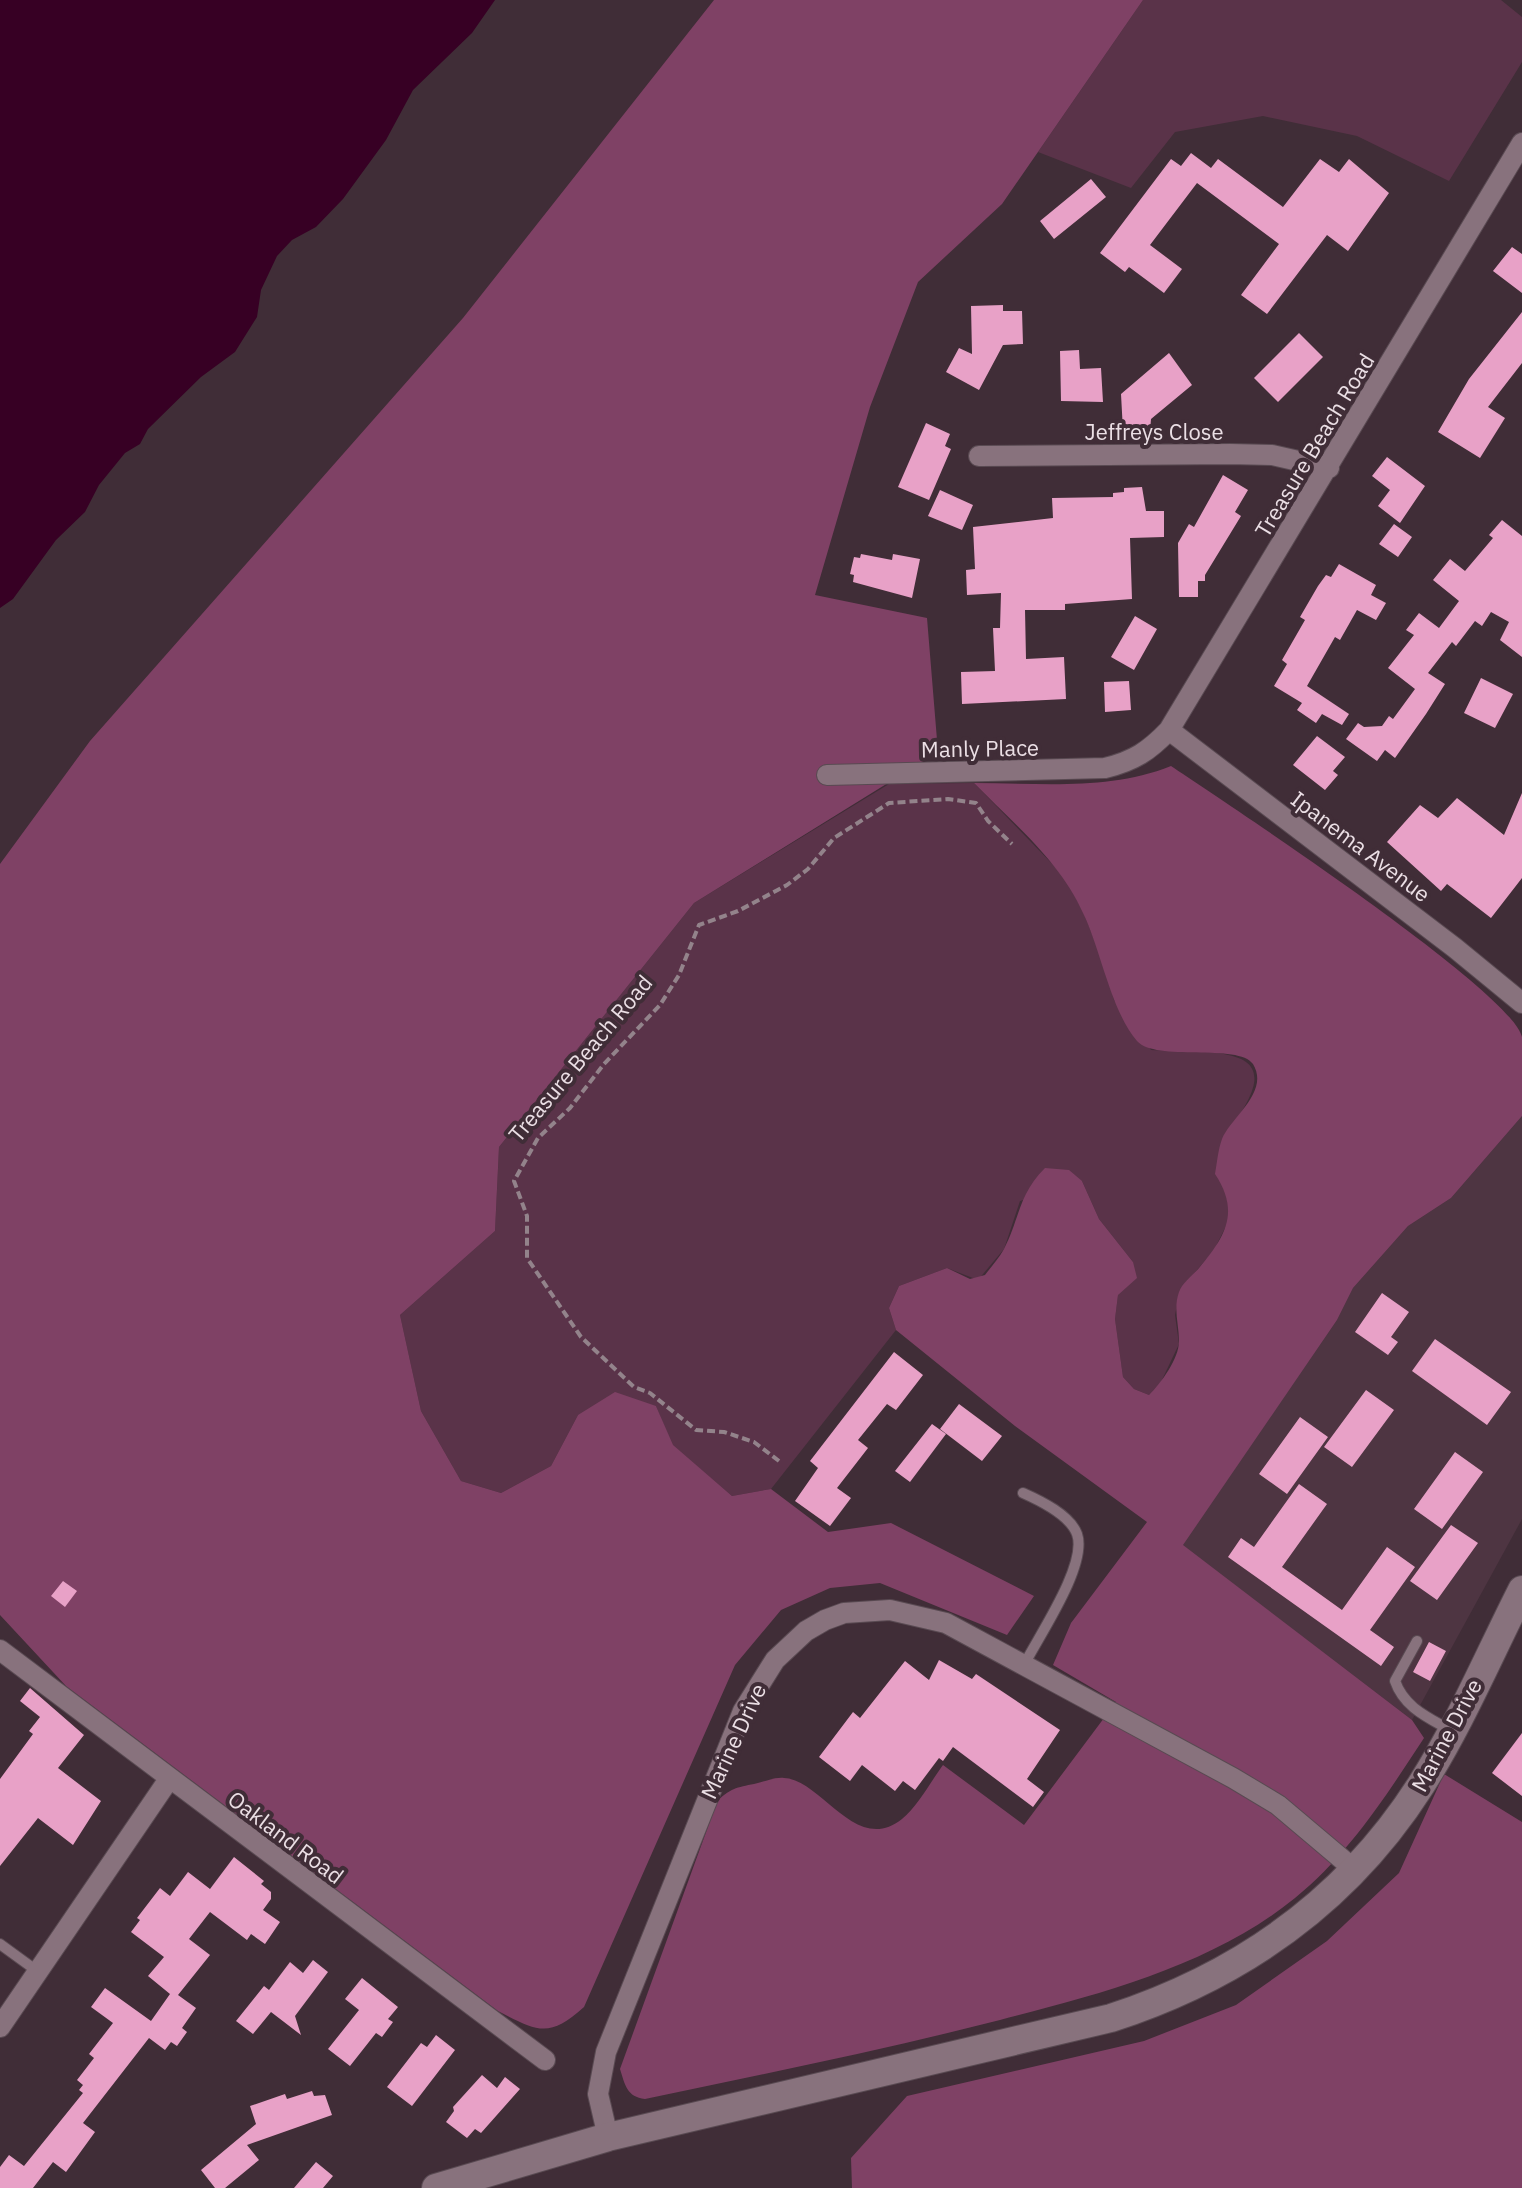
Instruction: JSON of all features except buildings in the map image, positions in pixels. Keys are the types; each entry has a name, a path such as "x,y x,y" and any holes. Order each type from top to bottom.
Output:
{"street":[{"name":"Treasure Beach Road","path":"1134,761 1169,730 1522,143"},
{"name":"Jeffreys Close","path":"979,456 1230,454 1282,457 1329,468"},
{"name":"Ipanema Avenue","path":"1169,730 1522,1002"},
{"name":"Manly Place","path":"827,775 1105,768 1134,761"},
{"name":"Marine Drive","path":"436,2188 608,2137 1049,2034 1156,2003 1230,1969 1320,1905 1355,1870 1423,1783 1522,1590"},
{"name":"Marine Drive","path":"608,2137 598,2094 606,2052 743,1711 775,1660 806,1631 844,1613 890,1610 946,1623 1267,1799 1355,1870"},
{"name":"Oakland Road","path":"0,1650 545,2060"},
{"path":"0,2027 169,1779"}],"lane":[{"path":"1023,1493 1068,1522 1077,1534 1079,1550 1069,1581 1024,1665"},
{"path":"1417,1641 1395,1681 1400,1697 1450,1730"},
{"path":"0,1944 37,1971"}],"path":[{"name":"Treasure Beach Road","path":"779,1461 754,1442 724,1432 696,1430 650,1393 634,1387 581,1337 527,1258 527,1216 515,1190 515,1174 538,1138 570,1108 604,1064 660,1005 679,975 699,925 738,911 787,885 808,869 834,838 889,803 948,799 976,803 988,821 1012,844"}],"shaded area":[{"path":"0,0 495,0 472,33 413,90 386,140 343,199 316,227 292,240 277,256 261,290 257,317 235,352 201,377 148,429 140,444 125,453 99,485 85,512 56,540 13,599 0,608"},
{"path":"714,0 1143,0 1002,204 918,282 870,407 815,595 927,618 938,752 694,903 499,1147 495,1231 400,1315 421,1411 461,1481 501,1493 551,1466 578,1415 615,1392 656,1406 673,1445 732,1496 771,1489 828,1532 891,1523 1034,1596 1007,1635 880,1583 830,1588 781,1610 735,1665 584,2007 561,2024 542,2028 498,2011 66,1686 0,1615 0,864 90,741 463,318"},
{"path":"1143,0 1501,0 1522,17 1522,62 1449,181 1357,136 1263,116 1175,132 1131,188 1038,152"},
{"path":"1171,766 1421,940 1506,1013 1522,1037 1522,1116 1451,1198 1408,1226 1353,1288 1337,1320 1183,1545 1412,1720 1424,1738 1366,1823 1333,1863 1295,1898 1263,1921 1229,1942 1192,1959 1116,1988 1000,2020 645,2099 634,2096 623,2080 620,2069 717,1802 725,1794 743,1786 784,1778 812,1790 854,1823 869,1828 885,1828 908,1814 943,1765 1024,1825 1116,1702 1053,1665 1071,1623 1147,1522 1015,1426 896,1330 889,1308 899,1286 947,1268 970,1279 985,1275 1004,1249 1024,1197 1036,1178 1045,1168 1069,1170 1082,1181 1099,1219 1133,1262 1137,1278 1118,1295 1115,1319 1123,1377 1134,1389 1149,1395 1173,1363 1179,1341 1176,1310 1179,1292 1216,1245 1226,1223 1227,1200 1215,1174 1221,1143 1253,1094 1257,1074 1253,1064 1232,1054 1161,1050 1137,1041 1120,1014 1083,913 1062,876 974,783 1099,782 1147,774"},
{"path":"974,783 1063,875 1083,911 1114,1000 1151,1050 1227,1055 1243,1060 1253,1070 1254,1085 1244,1107 1223,1137 1229,1220 1214,1250 1180,1290 1175,1315 1179,1344 1161,1382 1149,1395 1134,1389 1123,1377 1115,1319 1118,1295 1133,1262 1099,1219 1082,1181 1020,1201 1004,1249 978,1280 947,1268 899,1286 889,1308 896,1330 771,1489 732,1496 672,1445 656,1406 578,1415 551,1466 501,1493 461,1481 421,1411 400,1315 495,1231 499,1147 694,903 889,784"},
{"path":"1522,1116 1522,1519 1412,1720 1182,1545 1337,1320 1353,1288 1408,1226 1451,1198"},
{"path":"1444,1774 1522,1822 1522,2188 852,2188 851,2158 907,2096 1144,2041 1236,2005 1327,1941 1399,1873"}]}
